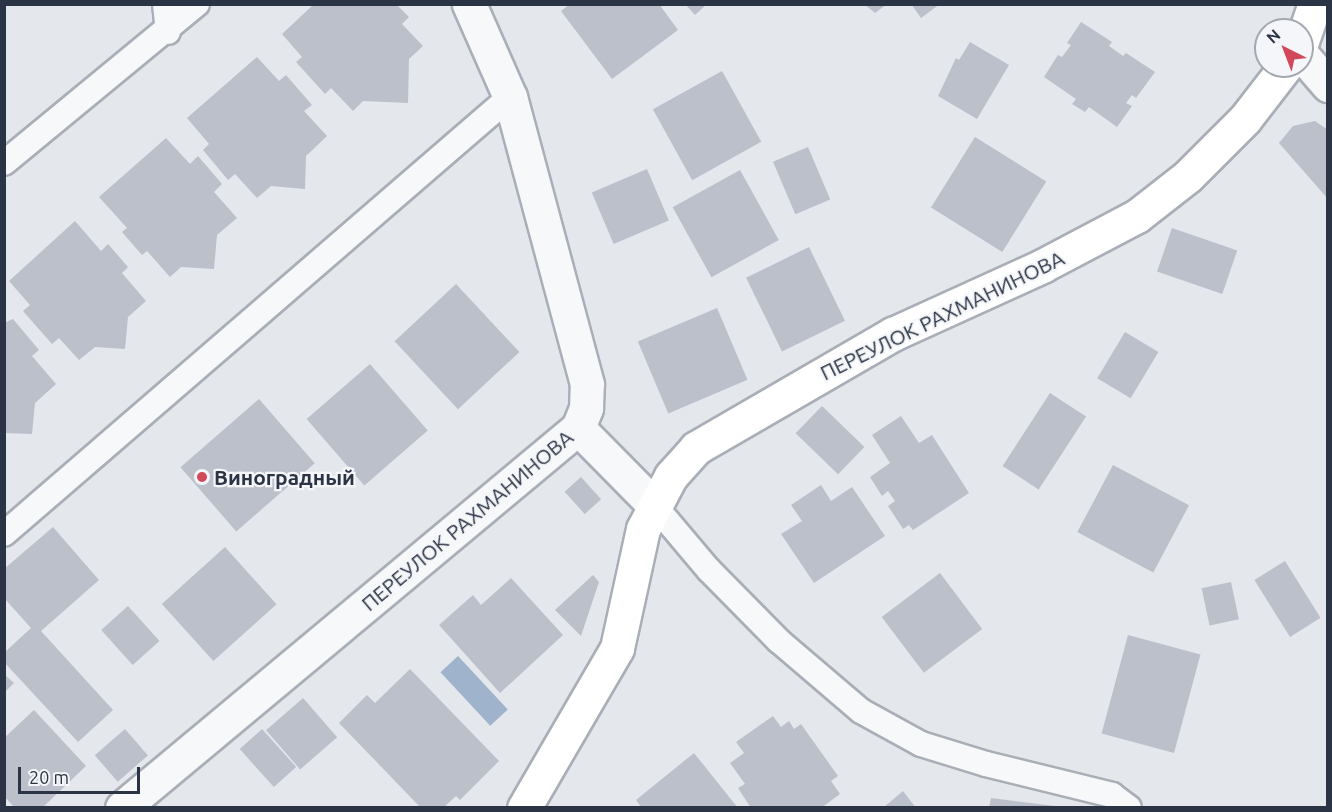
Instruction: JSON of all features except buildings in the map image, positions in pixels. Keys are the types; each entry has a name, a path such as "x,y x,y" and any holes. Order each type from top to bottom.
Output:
{"street":[{"name":"ПЕРЕУЛОК РАХМАНИНОВА","path":"122,807 578,428 586,408 587,384 510,97 469,4"},
{"path":"1314,69 1328,85"},
{"name":"ПЕРЕУЛОК РАХМАНИНОВА","path":"524,807 584,710 617,648 643,529 671,476 696,448 728,427 893,334 1042,266 1137,216 1188,176 1245,118 1277,78"},
{"path":"578,428 654,505"}],"lane":[{"path":"165,4 168,32"},
{"path":"4,163 168,32 197,4"},
{"path":"4,534 510,97"},
{"path":"654,505 709,570 779,640 861,711 921,744 986,764 1112,795 1129,807"}],"water":[{"path":"458,656 508,709 490,726 440,672"}],"place":[{"name":"Виноградный","path":"202,477"}]}
